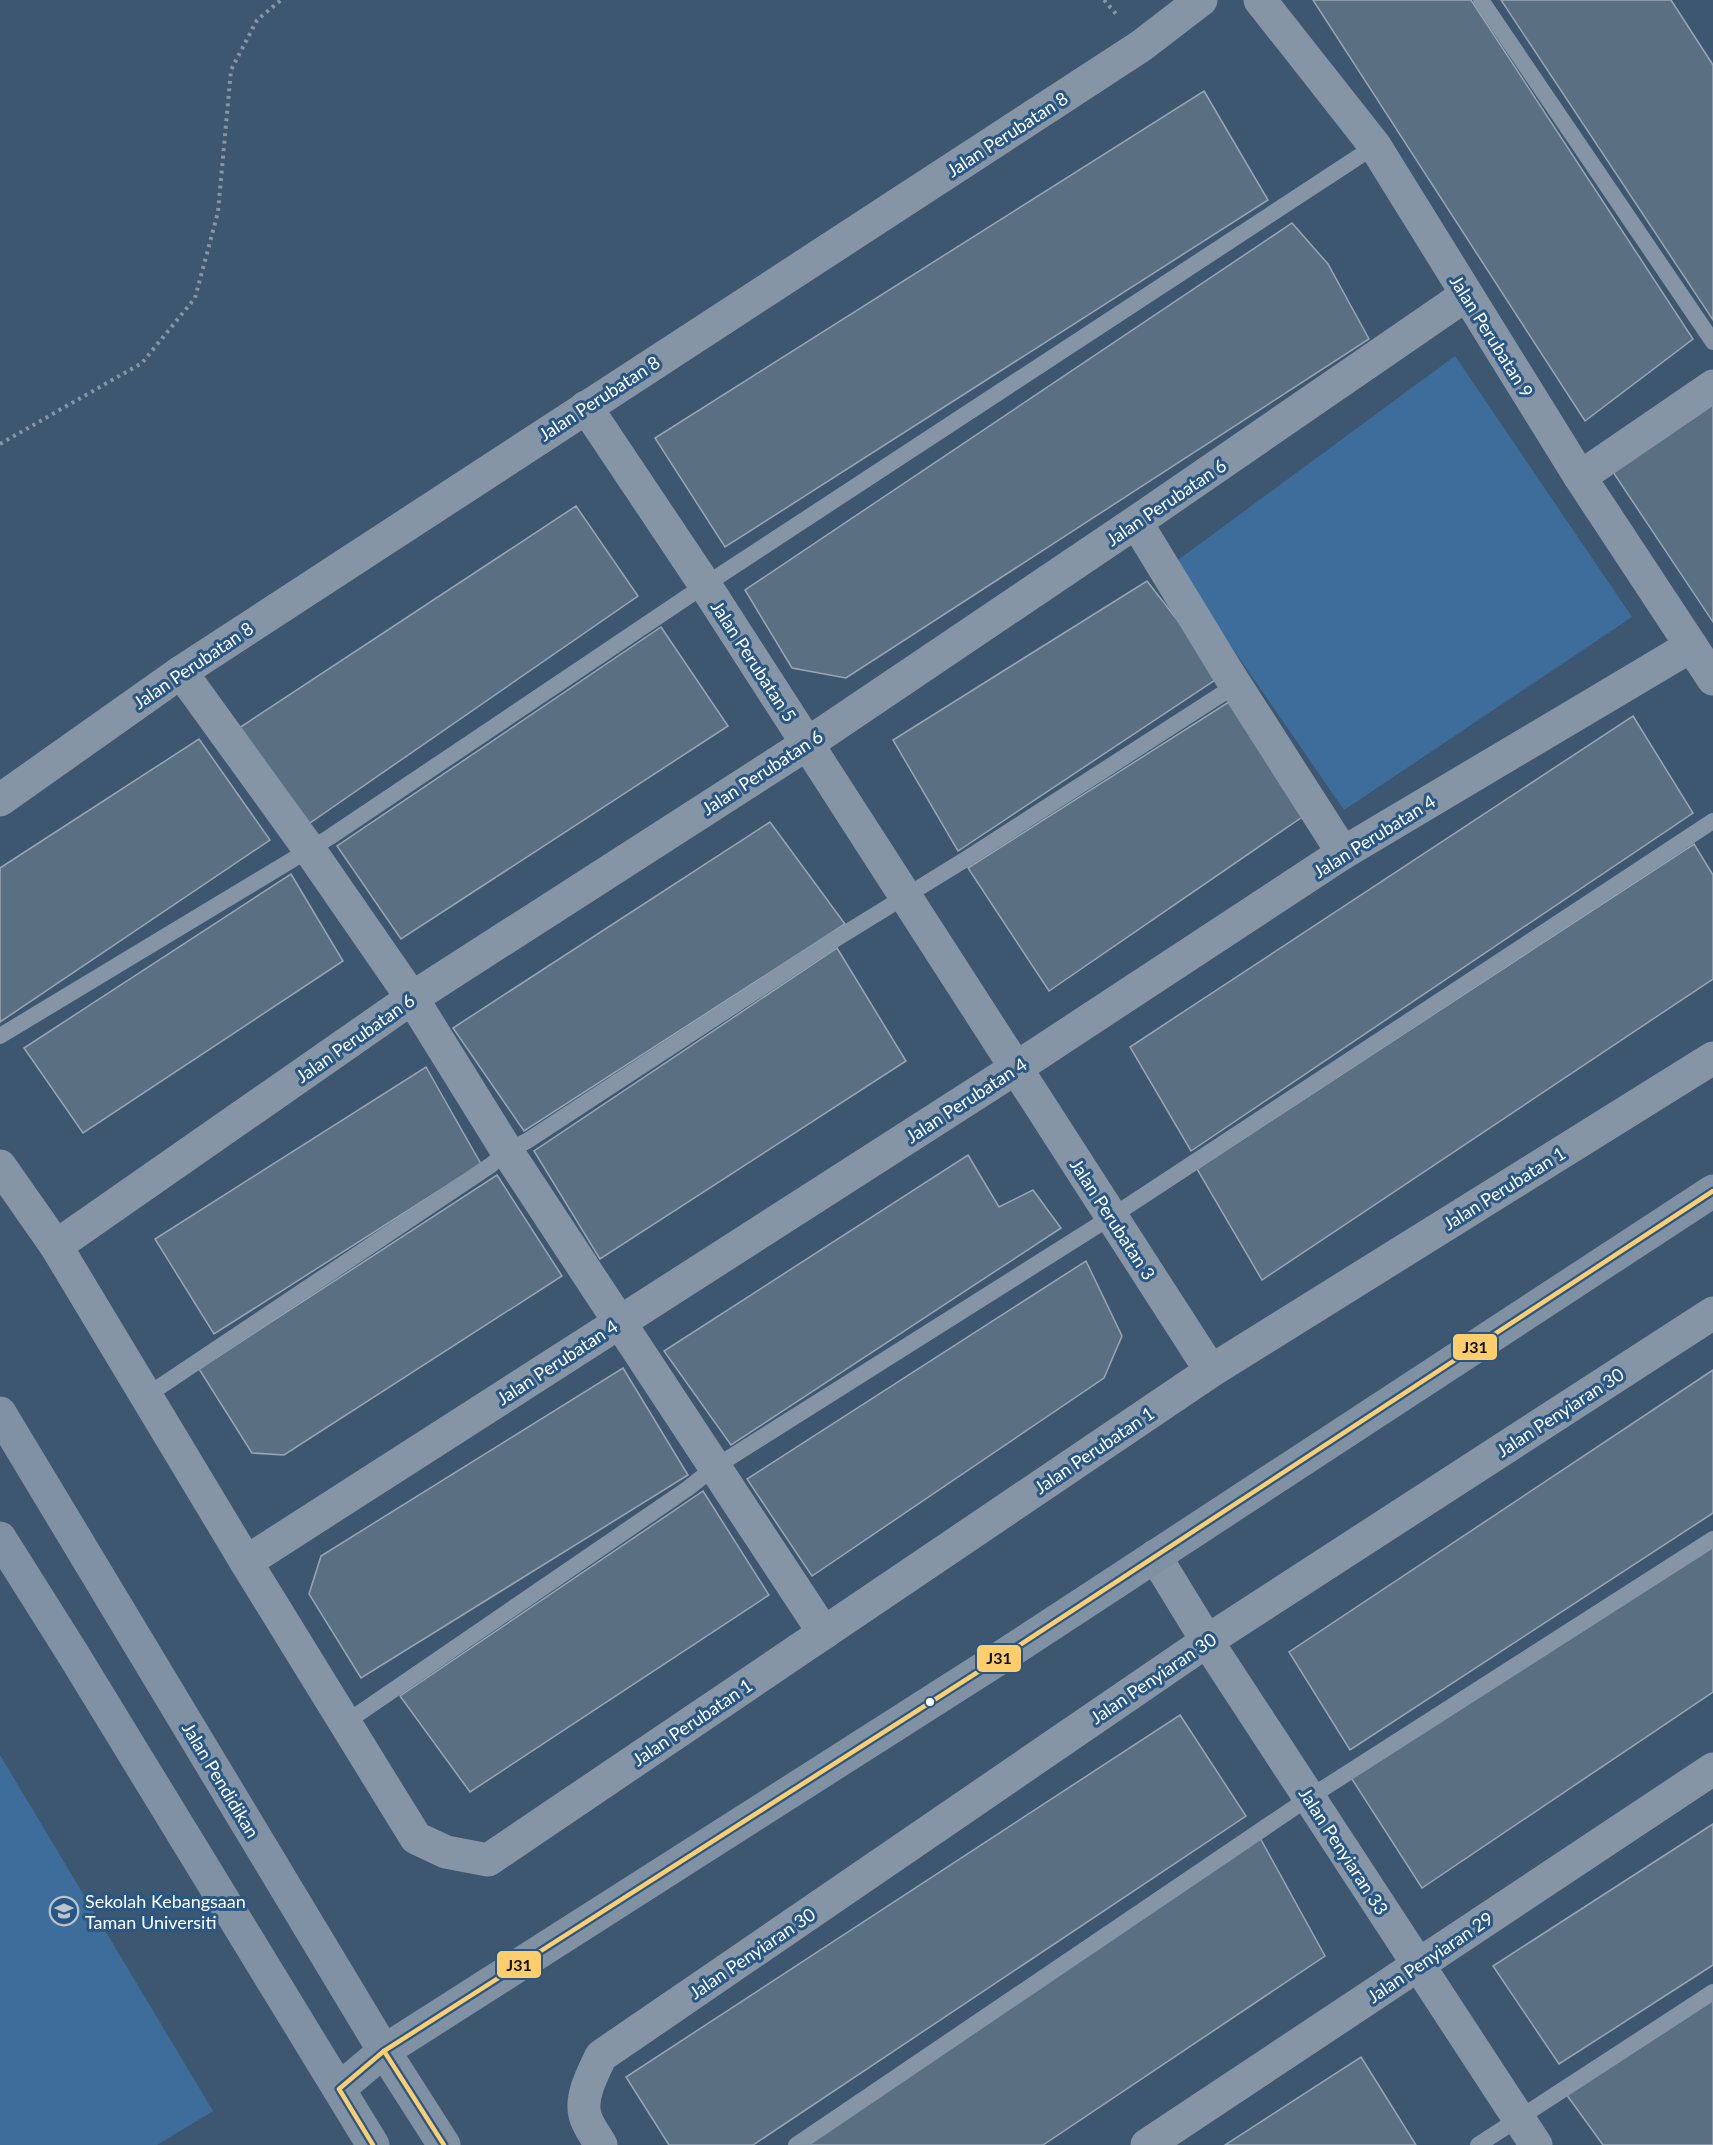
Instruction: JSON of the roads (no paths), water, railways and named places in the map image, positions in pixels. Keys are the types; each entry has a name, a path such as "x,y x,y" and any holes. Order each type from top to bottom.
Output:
{"street":[{"name":"Jalan Perubatan 8","path":"0,800 181,672 1141,46 1201,0"},
{"name":"Jalan Perubatan 9","path":"1260,0 1375,146 1580,477 1713,679"},
{"name":"Jalan Perubatan 6","path":"56,1246 412,998 807,744 1466,295"},
{"path":"1580,477 1713,386"},
{"name":"Jalan Perubatan 5","path":"586,407 705,585 1016,1068"},
{"path":"1136,522 1343,854"},
{"name":"Jalan Perubatan 4","path":"246,1562 1016,1068 1343,854 1691,646"},
{"path":"181,672 309,849 412,998 507,1151 824,1633"},
{"name":"Jalan Perubatan 1","path":"345,1723 416,1838 446,1852 488,1860 1211,1371 1713,1058"},
{"name":"Jalan Perubatan 3","path":"1016,1068 1211,1371"},
{"path":"0,1166 56,1246 345,1723"},
{"path":"339,2089 384,2051 1004,1656 1713,1191"},
{"name":"Jalan Penyiaran 30","path":"601,2145 585,2116 585,2098 601,2056 1207,1641 1713,1313"},
{"name":"Jalan Pendidikan","path":"0,1413 384,2051 444,2145"},
{"path":"0,1538 373,2145"},
{"name":"Jalan Penyiaran 33","path":"1155,1557 1207,1641 1527,2132"},
{"name":"Jalan Penyiaran 29","path":"1147,2145 1713,1768"}],"lane":[{"path":"1481,0 1713,342"},
{"path":"0,1036 330,837 705,585 1375,146"},
{"path":"146,1396 490,1165 507,1151 527,1141 1236,685"},
{"path":"345,1723 687,1490 715,1467 1112,1217 1713,821"},
{"path":"796,2145 1310,1797 1713,1539"},
{"path":"1478,2145 1527,2132 1713,1992"}],"place":[{"name":"Sekolah Kebangsaan Taman Universiti","path":"64,1911"}]}
